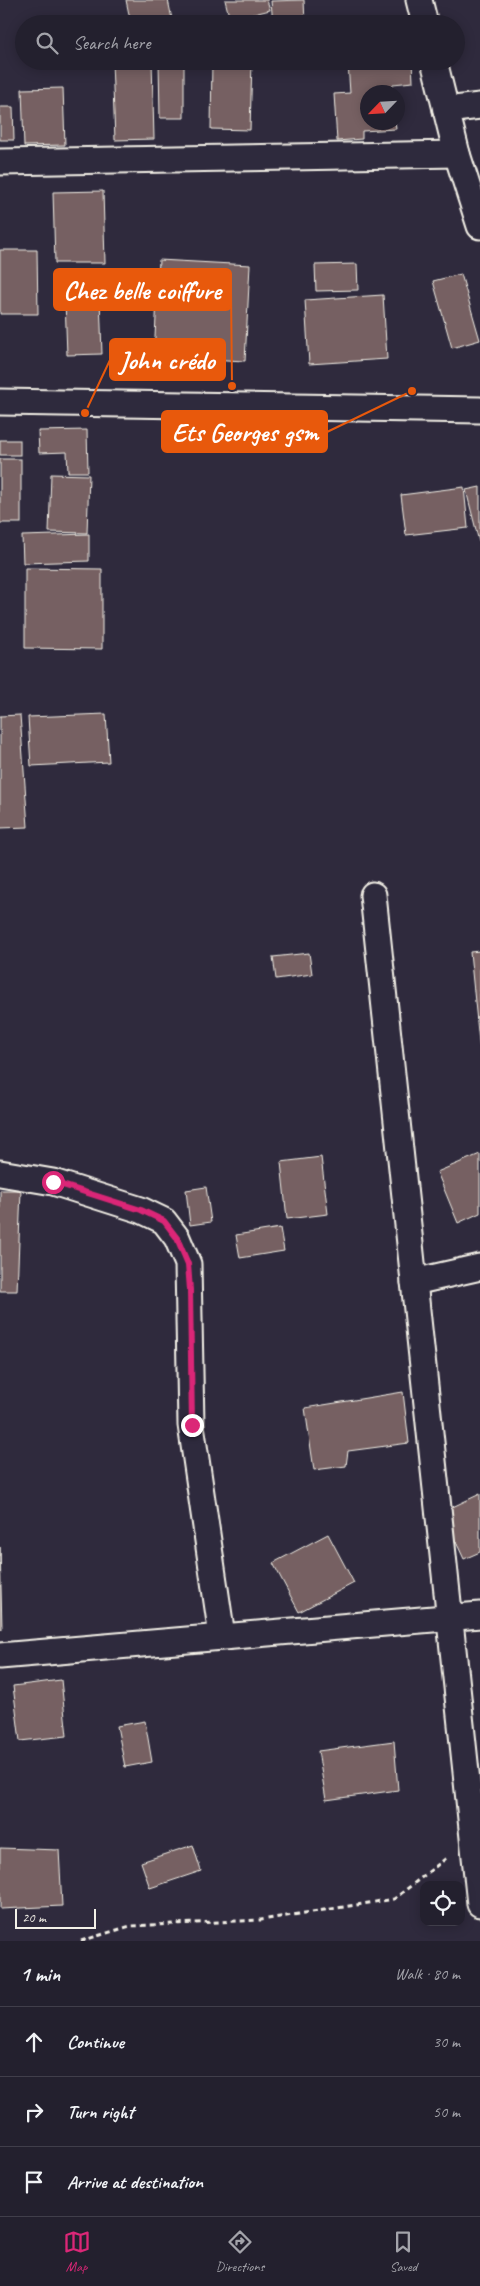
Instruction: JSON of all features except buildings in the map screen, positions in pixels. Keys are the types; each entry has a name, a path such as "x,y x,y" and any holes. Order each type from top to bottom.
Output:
{"street":[{"path":"419,0 423,15"},
{"path":"436,70 457,154 480,226"},
{"path":"446,110 480,106"},
{"path":"0,162 457,154"},
{"path":"0,402 480,410"},
{"path":"373,895 480,1904"},
{"path":"0,1173 53,1182 141,1210 164,1221 177,1238 188,1264 192,1425 222,1636"},
{"path":"414,1282 480,1267"},
{"path":"0,1656 222,1636 451,1619 480,1615"}],"path":[{"path":"81,1941 130,1926 261,1920 394,1899 473,1837"}],"place":[{"name":"Chez belle coiffure","path":"232,386"},
{"name":"Ets Georges gsm","path":"412,391"},
{"name":"John crédo","path":"85,413"}],"route":[{"path":"53,1182 141,1210 164,1221 177,1238 188,1264 192,1425"}]}
